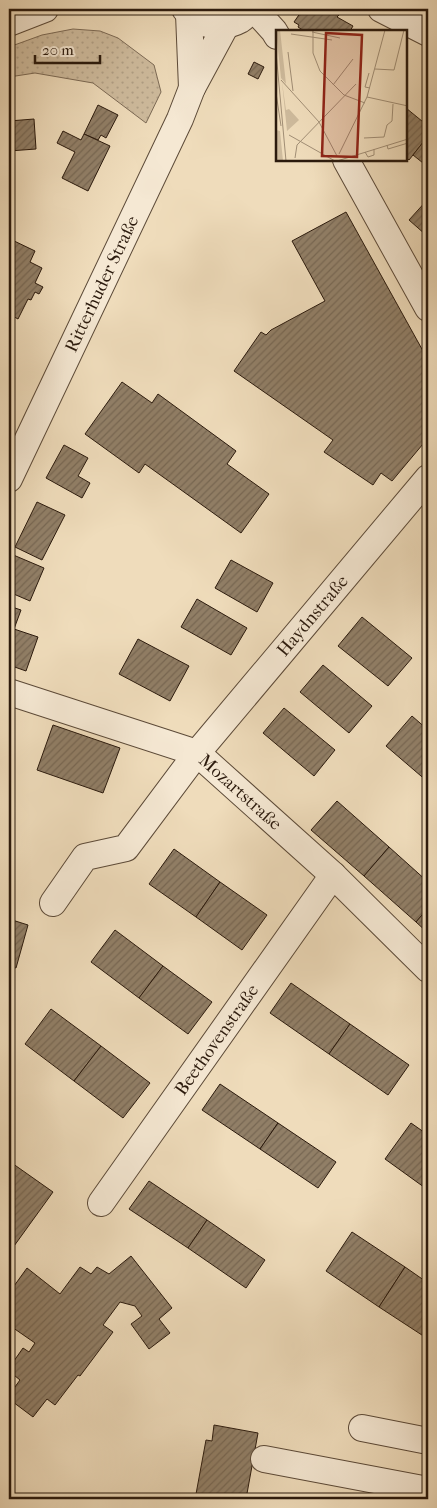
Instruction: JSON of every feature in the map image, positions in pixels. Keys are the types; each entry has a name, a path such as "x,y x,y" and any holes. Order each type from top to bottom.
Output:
{"street":[{"path":"9,23 45,9"},
{"path":"187,11 198,21 210,25 226,26 242,19 253,9 276,34"},
{"path":"381,9 428,33"},
{"name":"Ritterhuder Straße","path":"187,11 192,88"},
{"name":"Ritterhuder Straße","path":"9,479 180,119 192,88 226,26"},
{"path":"347,161 428,308"},
{"name":"Haydnstraße","path":"53,903 85,857 126,848 197,753 428,478"},
{"name":"Mozartstraße","path":"9,692 197,753 333,875 428,969"},
{"name":"Beethovenstraße","path":"101,1203 333,875"},
{"path":"362,1428 428,1441"},
{"path":"264,1459 421,1492"}],"shaded area":[{"path":"73,29 100,31 118,38 154,65 161,92 146,123 93,83 35,73 9,77 9,47 42,35"}],"building":[{"path":"303,9 308,11 309,9 329,9 339,15 337,17 353,26 351,30 302,30 294,22"},
{"path":"254,62 264,67 258,79 248,74"},
{"path":"98,105 118,115 106,138 101,135 98,140 84,134"},
{"path":"407,109 428,126 428,136 409,160 407,158"},
{"path":"34,119 36,149 9,151 9,121"},
{"path":"63,131 81,140 84,134 110,146 88,191 62,178 75,152 57,143"},
{"path":"428,136 428,167 413,155"},
{"path":"428,199 428,232 426,235 409,220"},
{"path":"346,212 428,360 428,438 392,481 381,473 373,485 324,452 333,440 234,371 261,332 266,335 271,330 325,301 292,241"},
{"path":"10,239 35,251 30,262 42,268 35,283 43,287 39,294 35,292 31,300 28,299 18,319 9,314"},
{"path":"122,382 152,403 158,394 236,451 227,464 269,494 241,533 145,464 139,473 85,434"},
{"path":"64,445 88,458 78,476 90,483 82,498 46,478"},
{"path":"37,502 65,515 42,560 15,547"},
{"path":"11,554 44,568 30,601 9,592 9,560"},
{"path":"231,560 273,583 257,612 215,588"},
{"path":"197,599 247,628 231,655 181,627"},
{"path":"9,606 21,610 14,629 38,637 26,671 9,665"},
{"path":"362,617 412,658 388,686 338,646"},
{"path":"138,639 189,666 170,701 119,674"},
{"path":"323,665 372,706 349,733 300,692"},
{"path":"284,708 335,750 314,776 263,733"},
{"path":"412,716 428,730 428,782 386,746"},
{"path":"53,725 120,748 103,793 37,770"},
{"path":"337,801 389,847 364,876 311,830"},
{"path":"389,847 428,882 428,908 416,922 364,876"},
{"path":"174,849 220,882 196,917 149,884"},
{"path":"220,882 267,915 242,950 196,917"},
{"path":"428,908 428,933 416,922"},
{"path":"9,919 28,925 16,968 9,966"},
{"path":"115,930 163,966 139,998 91,962"},
{"path":"163,966 212,1002 188,1034 139,998"},
{"path":"291,983 350,1024 329,1054 270,1013"},
{"path":"51,1009 101,1046 74,1081 25,1044"},
{"path":"350,1024 409,1065 388,1095 329,1054"},
{"path":"101,1046 150,1083 123,1118 74,1081"},
{"path":"220,1084 278,1123 260,1149 202,1110"},
{"path":"278,1123 336,1162 318,1188 260,1149"},
{"path":"411,1123 428,1135 428,1190 385,1159"},
{"path":"9,1161 53,1192 9,1253"},
{"path":"149,1181 207,1220 188,1248 129,1209"},
{"path":"207,1220 265,1260 246,1288 188,1248"},
{"path":"352,1232 405,1267 379,1307 326,1271"},
{"path":"131,1256 172,1308 159,1319 170,1333 149,1349 131,1324 142,1316 135,1306 120,1302 103,1325 113,1332 80,1376 78,1375 55,1405 47,1399 33,1417 9,1399 9,1395 20,1380 9,1371 9,1368 23,1348 29,1352 35,1343 9,1325 9,1293 27,1268 60,1294 80,1267 91,1274 97,1267 109,1274"},
{"path":"405,1267 428,1283 428,1339 379,1307"},
{"path":"214,1425 258,1433 246,1499 202,1499 202,1495 196,1494 206,1440 212,1441"}]}
